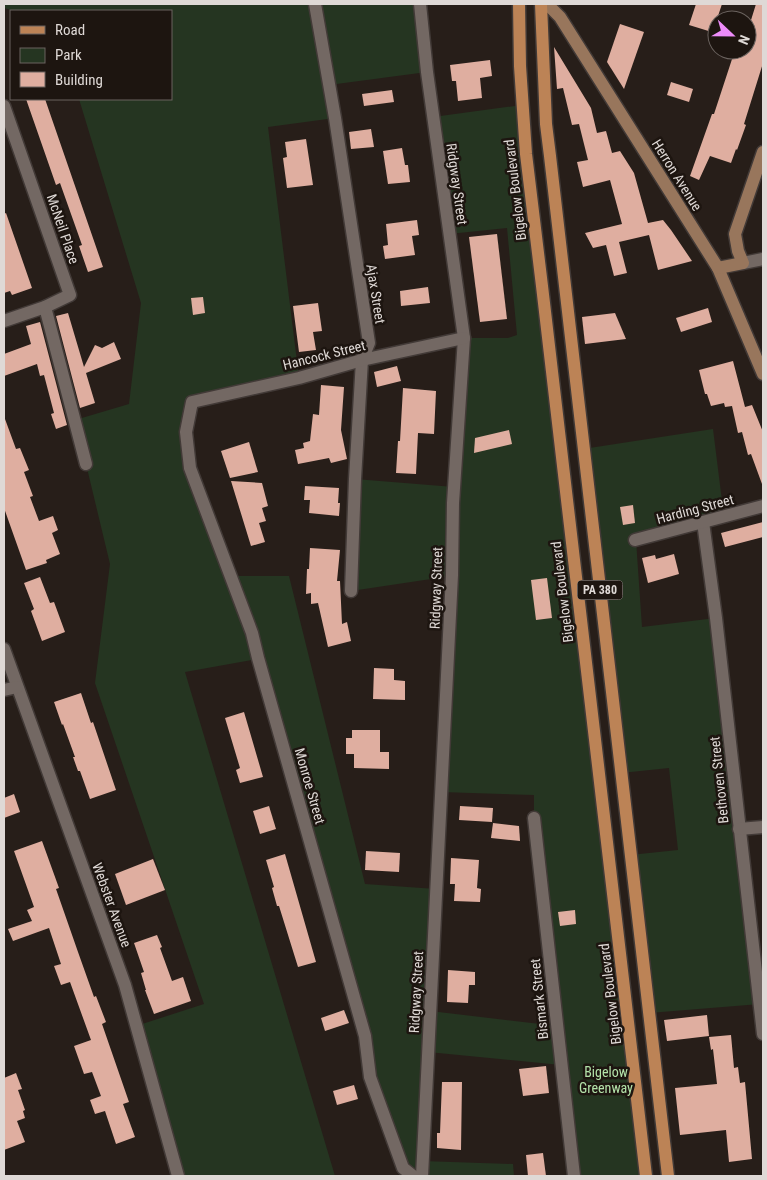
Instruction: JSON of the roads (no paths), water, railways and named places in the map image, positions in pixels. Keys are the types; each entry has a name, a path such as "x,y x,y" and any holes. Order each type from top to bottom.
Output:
{"main road":[{"name":"Bigelow Boulevard","path":"518,4 526,154 646,1176"},
{"name":"PA 380","path":"542,4 546,124 668,1176"}],"street":[{"name":"Ajax Street","path":"315,4 335,118 369,343 362,360 354,479 351,591"},
{"name":"Ridgway Street","path":"420,4 431,99 464,338 453,503 451,584 422,1176"},
{"name":"Herron Avenue","path":"546,4 560,17 718,268 763,374"},
{"path":"560,17 563,4"},
{"name":"McNeil Place","path":"4,106 70,295 45,307 4,321"},
{"path":"743,263 738,251 736,234 763,152"},
{"path":"718,268 763,259"},
{"path":"45,307 86,464"},
{"name":"Hancock Street","path":"192,402 299,378 362,360 464,338"},
{"name":"Monroe Street","path":"192,402 186,432 190,468 252,633 365,1036 370,1077 403,1168 413,1176"},
{"name":"Harding Street","path":"636,540 763,506"},
{"name":"Bethoven Street","path":"703,522 716,618 763,1034"},
{"name":"Webster Avenue","path":"4,649 125,985 178,1176"},
{"path":"4,690 17,687"},
{"name":"Bismark Street","path":"534,818 574,1176"},
{"path":"739,829 763,827"}],"park label":[{"name":"Bigelow Greenway","path":"606,1080"}]}
